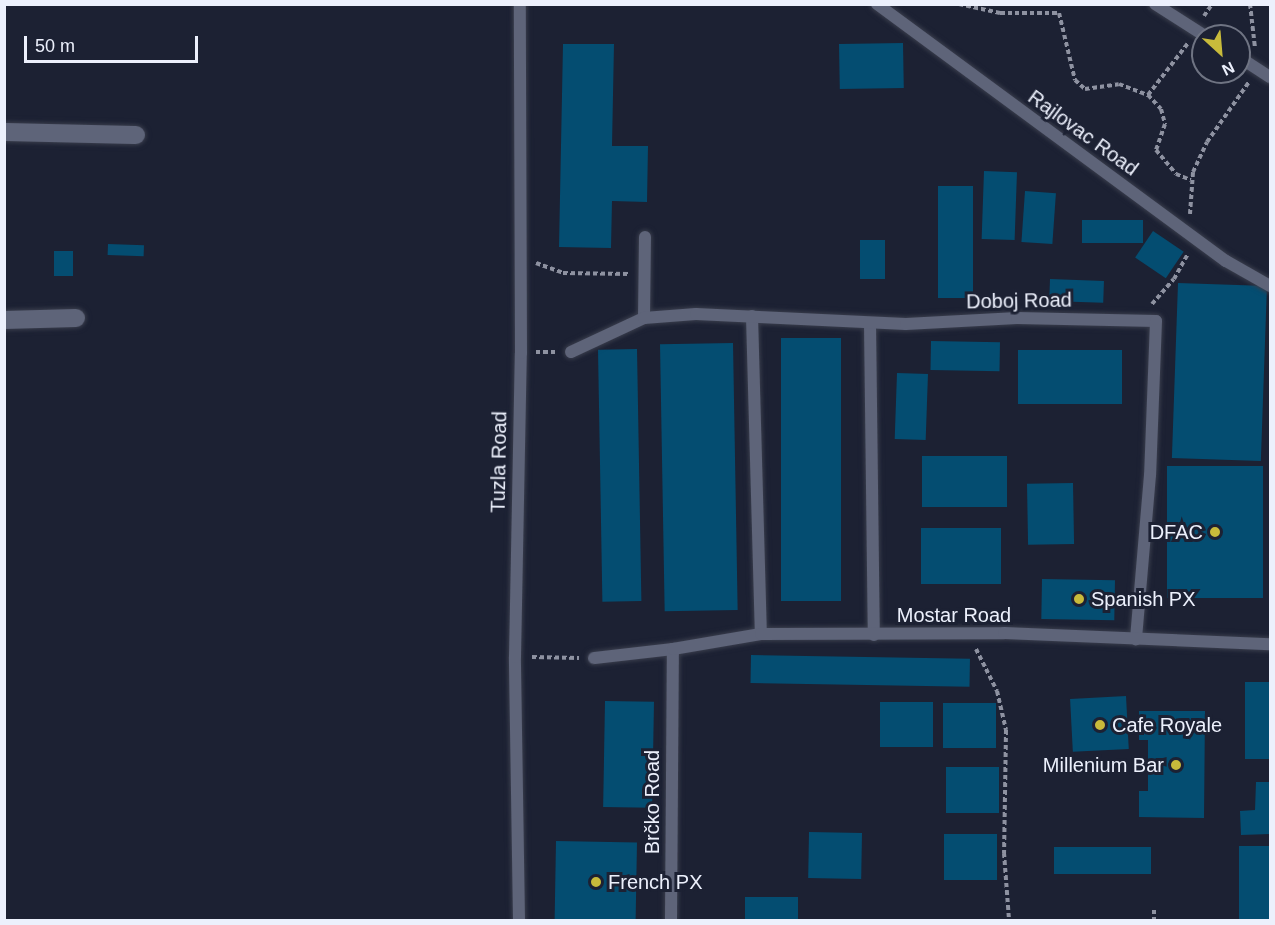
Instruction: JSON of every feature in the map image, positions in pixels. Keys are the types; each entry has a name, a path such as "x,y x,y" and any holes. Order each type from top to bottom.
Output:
{"street":[{"path":"4,132 136,135"},
{"path":"4,320 76,318"}],"lane":[{"name":"Tuzla Road","path":"519,921 515,657 521,353 520,4"},
{"name":"Rajlovac Road","path":"877,4 1227,261 1270,286"},
{"path":"1155,4 1191,27"},
{"path":"1251,65 1270,77"},
{"path":"644,318 645,237"},
{"name":"Doboj Road","path":"571,352 644,318 696,314 870,323 1017,318 1139,321"},
{"path":"752,316 761,634"},
{"path":"1136,639 1150,475 1156,321 1139,321"},
{"path":"870,323 874,635"},
{"name":"Mostar Road","path":"594,658 673,649 761,634 973,634 1270,644"},
{"name":"Brčko Road","path":"671,921 673,649"}],"path":[{"path":"959,4 1000,13 1059,13 1075,80 1085,89 1119,84 1148,95 1161,110 1165,124 1156,150 1176,174 1191,180"},
{"path":"1204,24 1212,4"},
{"path":"1139,321 1185,263 1189,233 1191,180 1207,142 1258,69 1250,4"},
{"path":"1148,95 1191,45"},
{"path":"519,263 538,264 563,273 645,274"},
{"path":"521,353 571,352"},
{"path":"973,634 976,650 997,691 1006,730 1004,853 1009,921"},
{"path":"515,657 594,658"},
{"path":"1154,910 1154,921"}],"building":[{"path":"903,43 904,88 840,89 839,44"},
{"path":"563,44 614,44 612,146 648,146 647,202 612,201 611,248 559,247"},
{"path":"984,171 1017,172 1015,240 982,239"},
{"path":"938,186 973,186 973,298 938,298"},
{"path":"1025,191 1056,193 1052,244 1021,242"},
{"path":"1082,220 1143,220 1143,243 1082,243"},
{"path":"1153,231 1184,252 1166,278 1135,258"},
{"path":"860,240 885,240 885,279 860,279"},
{"path":"108,244 144,245 144,256 108,255"},
{"path":"54,251 73,251 73,276 54,276"},
{"path":"1050,279 1104,281 1103,303 1049,301"},
{"path":"1178,283 1267,286 1261,461 1172,458"},
{"path":"781,338 841,338 841,601 781,601"},
{"path":"931,341 1000,342 999,371 930,370"},
{"path":"733,343 738,610 665,611 660,344"},
{"path":"637,349 641,601 602,602 598,350"},
{"path":"1018,350 1122,350 1122,404 1018,404"},
{"path":"897,373 928,374 926,440 895,439"},
{"path":"922,456 1007,456 1007,507 922,507"},
{"name":"DFAC","path":"1167,466 1263,466 1263,598 1167,598"},
{"path":"1073,483 1074,544 1028,545 1027,484"},
{"path":"921,528 1001,528 1001,584 921,584"},
{"name":"Spanish PX","path":"1042,579 1115,580 1114,620 1041,619"},
{"path":"751,655 970,659 969,687 751,683"},
{"path":"1245,682 1270,682 1270,759 1245,759"},
{"name":"Cafe Royale","path":"1126,696 1129,749 1073,752 1070,699"},
{"path":"605,701 654,702 652,808 603,807"},
{"path":"880,702 933,702 933,747 880,747"},
{"path":"943,703 996,703 996,748 943,748"},
{"name":"Millenium Bar","path":"1139,711 1205,711 1204,818 1139,817 1139,791 1148,791 1148,740 1139,740"},
{"path":"946,767 999,767 999,813 946,813"},
{"path":"1256,782 1270,782 1270,834 1241,835 1240,811 1255,810"},
{"path":"809,832 862,833 861,879 808,878"},
{"path":"944,834 997,834 997,880 944,880"},
{"name":"French PX","path":"556,841 637,842 636,920 555,920"},
{"path":"1239,846 1270,846 1270,920 1239,920"},
{"path":"1054,847 1151,847 1151,874 1054,874"},
{"path":"745,897 798,897 798,920 745,920"}],"place":[{"name":"DFAC","path":"1215,532"},
{"name":"Spanish PX","path":"1079,599"},
{"name":"Cafe Royale","path":"1100,725"},
{"name":"Millenium Bar","path":"1176,765"},
{"name":"French PX","path":"596,882"}]}
